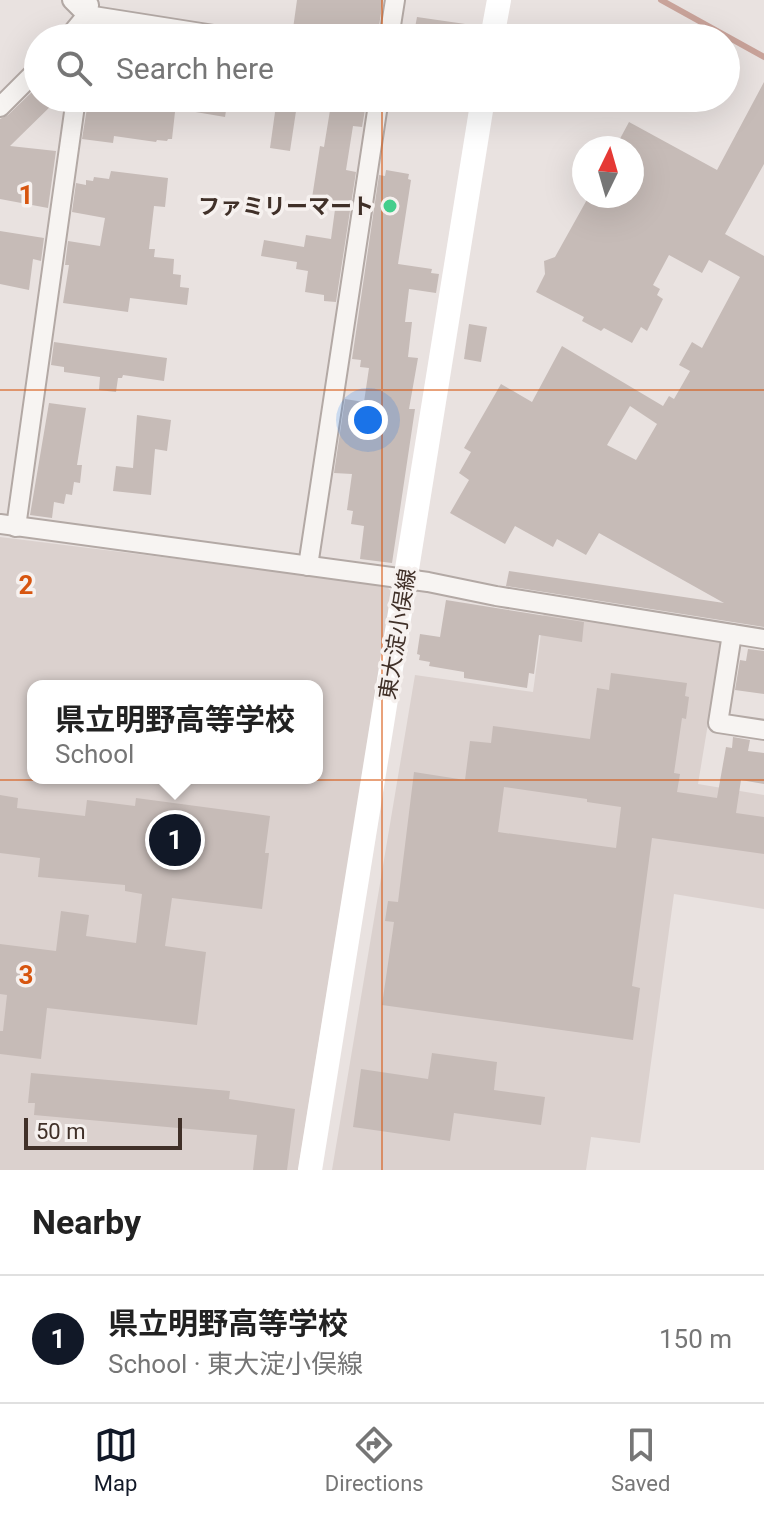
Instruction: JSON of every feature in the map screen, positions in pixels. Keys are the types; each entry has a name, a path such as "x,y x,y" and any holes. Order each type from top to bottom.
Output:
{"main road":[{"path":"495,24 499,0"},
{"name":"東大淀小俣線","path":"310,1170 481,112"}],"street":[{"path":"72,0 88,8 165,24"},
{"path":"391,24 395,0"},
{"path":"0,107 24,83"},
{"path":"74,112 8,526 406,579 764,639"},
{"path":"308,566 377,112"},
{"path":"732,634 718,723 764,730"}],"shaded area":[{"path":"0,537 386,585 392,593 298,1170 0,1170"},
{"path":"544,611 722,639 698,784 764,795 764,909 674,894 640,1143 591,1137 586,1170 332,1170 415,675 533,692"}],"building":[{"path":"297,0 383,0 379,24 294,24"},
{"path":"417,17 465,24 416,24"},
{"path":"764,82 764,164 725,234 764,256 764,627 506,586 509,571 724,603 599,533 586,555 557,539 553,547 515,526 505,544 450,513 469,480 459,473 471,452 464,448 501,384 532,402 562,346 663,406 669,396 674,399 690,371 679,365 692,342 702,348 740,277 709,260 702,273 669,255 653,285 660,289 657,295 663,299 647,331 641,327 632,343 604,328 601,331 582,321 584,317 536,292 545,274 544,261 555,257 582,208 644,208 644,136 621,136 629,122 717,170","holes":["630,406 657,424 636,460 607,445"]},
{"path":"24,100 24,112 45,112 10,146 56,151 48,208 0,199 0,119"},
{"path":"86,112 175,112 172,139 167,141 114,136 113,143 82,139"},
{"path":"196,112 226,112 225,117"},
{"path":"275,112 296,112 290,151 270,148"},
{"path":"330,112 365,112 362,127 353,126 346,170 356,172 336,302 324,301 324,295 305,292 308,271 296,269 297,262 261,256 264,240 304,247 306,235 331,239 336,202 312,198 320,146 324,147"},
{"path":"386,170 409,174 408,179 411,180 398,264 432,269 431,273 439,274 436,293 409,289 405,322 412,322 408,357 418,358 409,409 415,409 392,563 360,559 364,526 351,524 353,511 347,510 352,474 334,473 345,399 364,402 369,368 360,367 361,360 352,359 379,175 385,176"},
{"path":"111,171 168,178 165,207 154,206 149,249 155,249 154,257 174,259 173,274 181,275 180,287 189,288 187,305 130,298 128,312 63,303 69,265 65,265 68,241 100,246 105,218 72,212 76,183 86,185 86,180 93,181 94,177 109,179"},
{"path":"0,231 44,238 41,261 33,259 29,290 0,284"},
{"path":"469,324 487,327 481,362 464,359"},
{"path":"54,342 167,358 164,381 123,375 118,378 116,392 99,390 100,377 64,372 64,367 51,365"},
{"path":"49,403 86,408 77,465 82,465 80,483 74,482 72,495 66,494 64,504 54,502 52,518 30,515"},
{"path":"137,415 171,420 167,451 155,449 151,495 113,491 116,466 133,468"},
{"path":"446,600 584,622 582,642 539,635 534,674 529,673 527,688 464,678 464,672 429,666 430,662 419,660 420,655 417,654 420,634 440,637"},
{"path":"748,649 764,651 764,694 735,690 740,660 746,661"},
{"path":"611,673 687,683 686,719 682,718 674,773 680,774 677,792 717,798 726,747 732,748 733,737 750,740 748,751 764,753 764,784 741,780 736,813 764,817 764,854 652,838 632,986 640,988 633,1040 382,1005 394,922 385,921 388,901 398,902 414,772 465,780 470,741 491,743 493,726 590,739 597,688 609,690","holes":["504,787 587,799 587,802 621,807 616,848 498,832"]},
{"path":"0,795 18,798 17,808 85,816 87,800 135,806 136,798 270,816 262,909 172,898 165,946 206,952 197,1025 47,1008 41,1059 0,1054 0,1031 3,1031 7,995 0,994 0,944 56,951 61,911 89,915 86,936 136,943 142,894 125,891 125,885 38,877 40,858 0,853"},
{"path":"432,1053 497,1062 494,1090 545,1097 541,1125 454,1113 450,1141 353,1127 361,1069 428,1079"},
{"path":"31,1073 230,1091 229,1099 295,1109 287,1170 253,1170 257,1135 34,1115 35,1103 28,1103"}],"waterway":[{"path":"661,0 704,24"},
{"path":"740,44 764,57"}],"place":[{"name":"ファミリーマート","path":"390,206"},
{"name":"県立明野高等学校","path":"175,840"}]}
